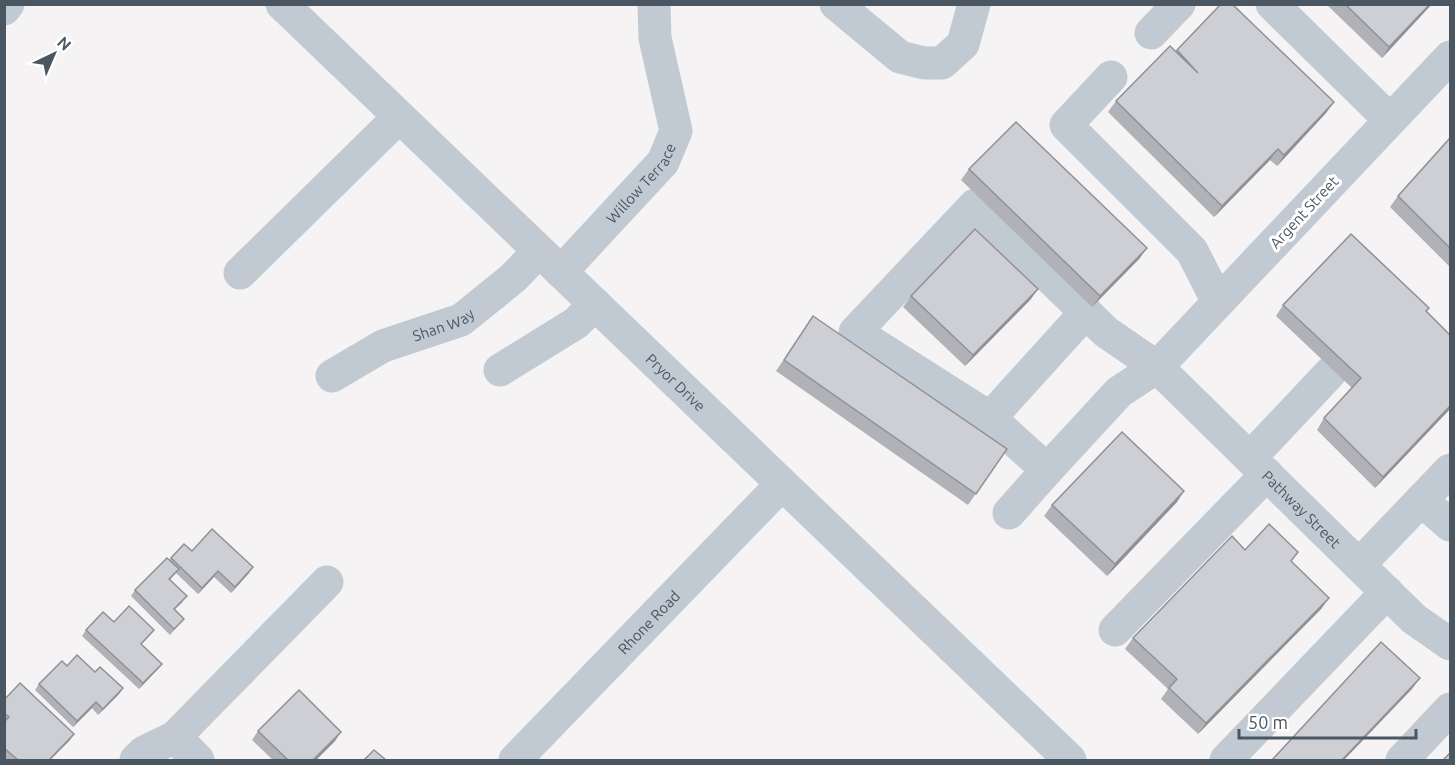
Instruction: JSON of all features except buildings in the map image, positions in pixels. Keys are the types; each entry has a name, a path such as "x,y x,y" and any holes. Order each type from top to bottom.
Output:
{"street":[{"path":"4,9 8,4"},
{"name":"Pryor Drive","path":"282,4 1070,760"},
{"name":"Willow Terrace","path":"550,261 663,162 676,131 655,38 654,4"},
{"path":"836,4 900,57 933,63 942,63 963,44 974,4"},
{"path":"1151,33 1179,4"},
{"path":"1272,4 1390,120"},
{"name":"Argent Street","path":"1009,513 1119,392 1157,367 1450,57"},
{"path":"1111,77 1066,125 1192,251 1218,302"},
{"path":"240,273 399,117"},
{"name":"Pathway Street","path":"990,418 855,332 975,205 1106,332 1157,367 1414,619 1450,644"},
{"name":"Shan Way","path":"332,376 383,346 460,320 513,278 550,261"},
{"path":"500,370 576,323 595,304"},
{"path":"1047,470 990,418 1086,312"},
{"path":"1115,630 1258,466 1330,373"},
{"path":"1359,565 1450,470"},
{"name":"Rhone Road","path":"515,760 782,484"},
{"path":"1421,500 1450,525"},
{"path":"136,760 144,752 175,737 327,582"},
{"path":"1226,760 1387,592"},
{"path":"1402,760 1450,708"},
{"path":"175,737 198,760"}]}
